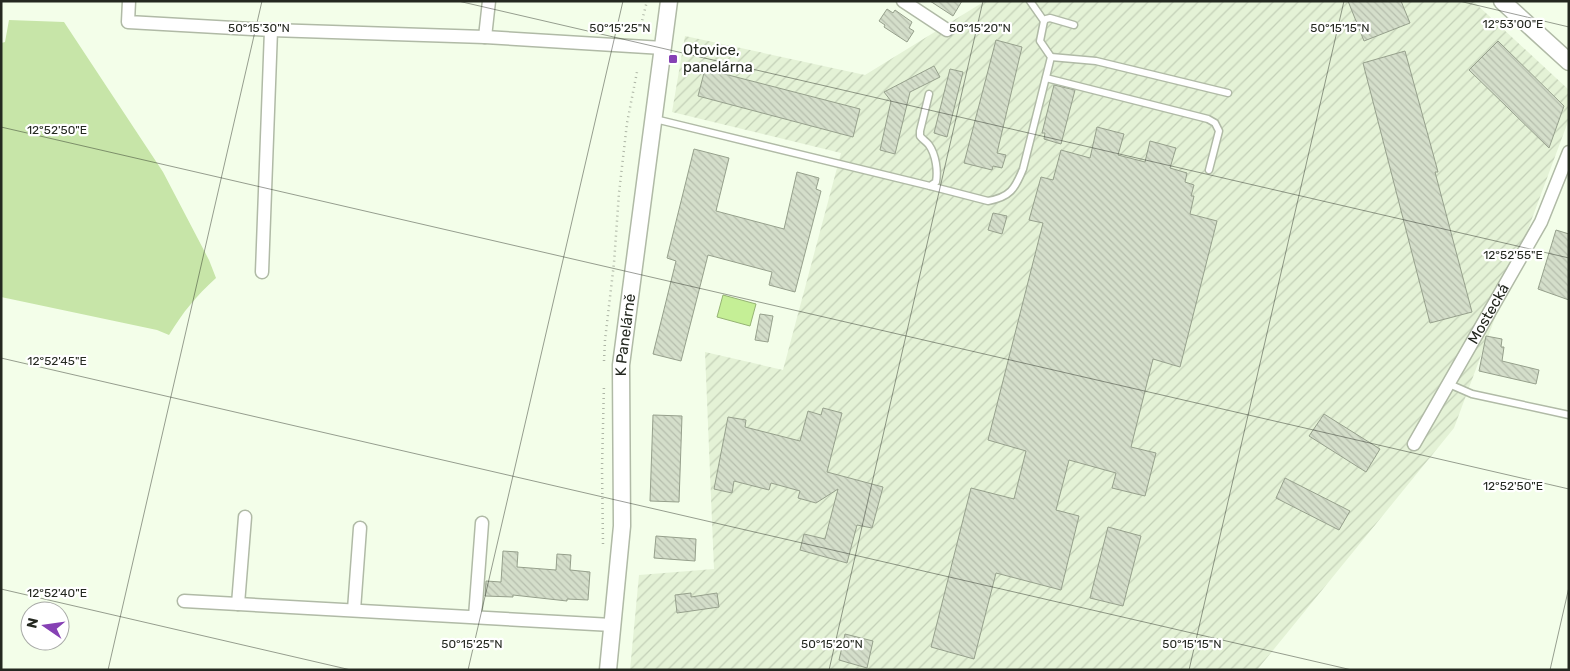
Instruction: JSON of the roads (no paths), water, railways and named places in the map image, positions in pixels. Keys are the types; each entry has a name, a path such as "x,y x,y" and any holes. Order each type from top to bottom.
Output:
{"street":[{"path":"129,1 128,22 271,30 485,37 663,48"},
{"path":"485,37 489,1"},
{"name":"K Panelárně","path":"608,670 622,526 621,365 669,1"},
{"path":"903,1 947,30"},
{"path":"1502,1 1569,62"},
{"path":"262,272 271,30"},
{"name":"Mostecká","path":"1414,444 1541,222 1569,152"},
{"path":"238,604 245,516"},
{"path":"475,617 482,523"},
{"path":"354,610 360,528"},
{"path":"184,601 612,625"}],"lane":[{"path":"1030,1 1044,22"},
{"path":"654,119 988,201 997,200 1009,194 1017,183 1023,169 1051,57 1040,41 1044,22 1046,18 1050,18 1074,25"},
{"path":"1051,57 1096,61 1228,93"},
{"path":"1046,78 1208,119 1215,123 1219,131 1208,170"},
{"path":"929,94 920,136 929,144 936,164 936,182 930,186"},
{"path":"1450,384 1472,394 1569,415"}],"place":[{"name":"Otovice, panelárna","path":"673,59"}]}
